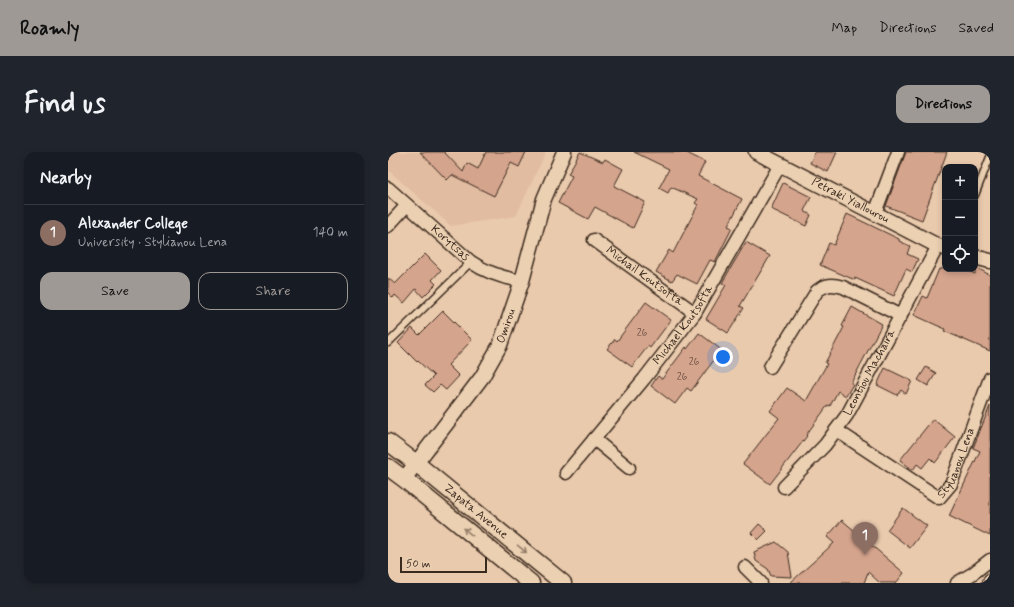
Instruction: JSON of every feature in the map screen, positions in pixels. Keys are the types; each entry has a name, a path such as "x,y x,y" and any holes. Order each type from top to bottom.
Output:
{"main road":[{"name":"Zapata Avenue","path":"388,442 416,463 563,583"},
{"name":"Zapata Avenue","path":"388,467 404,478 531,583"}],"street":[{"name":"Omirou","path":"404,478 489,365 504,335 522,281 544,199 564,152"},
{"name":"Petraki Yiallourou","path":"756,152 942,247"},
{"path":"875,213 898,152"},
{"name":"Michael Koutsofta","path":"566,473 644,379 695,313 780,165"},
{"name":"Korytsas","path":"388,188 471,262 495,276 522,281"},
{"path":"388,226 407,205"},
{"name":"Michail Koutsofta","path":"594,240 695,313"},
{"name":"Leontiou Machaira","path":"784,487 825,445 847,415 901,316 942,247"},
{"path":"978,257 990,261"},
{"path":"770,367 817,291 824,286 833,284 843,287 901,316"},
{"name":"Stylianou Lena","path":"836,430 939,498 951,484 990,378"},
{"path":"594,439 629,468"},
{"path":"957,583 990,560"},
{"path":"745,567 761,583"}],"lane":[{"path":"978,187 990,157"},
{"path":"388,343 471,262"}],"shaded area":[{"path":"388,152 546,152 516,216 451,226 388,170"}],"building":[{"path":"420,152 444,152 463,172 467,163 478,169 486,152 526,152 519,167 511,163 494,196 452,175 447,180"},
{"path":"580,152 603,162 605,159 623,169 614,186 645,202 633,228 595,207 588,219 558,203 572,176 568,174"},
{"path":"634,152 685,152 705,162 698,176 742,199 728,226 732,228 715,262 710,260 697,284 677,274 672,281 656,272 669,250 673,253 698,205 695,203 698,199 671,187 668,193 659,188 669,169"},
{"path":"815,152 837,152 828,172 810,163"},
{"path":"906,152 947,152 922,220 886,206"},
{"path":"783,183 811,197 804,211 811,215 806,226 771,209"},
{"path":"847,214 899,239 899,241 910,246 907,254 918,259 912,272 906,269 894,296 855,278 855,280 820,265 829,243 834,245"},
{"path":"746,242 770,256 740,306 744,308 728,333 706,319 726,285 722,283"},
{"path":"425,254 441,270 432,280 436,284 423,297 416,289 404,303 395,295 393,298 388,293 388,278 395,284"},
{"path":"939,269 942,269 942,272 971,272 975,274 975,272 978,272 978,269 990,275 990,351 944,331 945,329 914,315 923,296 927,298"},
{"path":"646,302 671,320 650,348 648,346 632,367 607,349 615,339 617,341"},
{"path":"852,307 882,324 851,383 853,384 846,396 838,391 830,406 828,405 806,435 807,436 770,484 743,464 779,418 770,411 787,388 806,401 827,364 825,363 844,327 842,326"},
{"path":"443,311 472,340 448,365 459,376 446,390 440,385 433,392 425,385 434,376 398,343 412,328 419,335"},
{"path":"699,333 723,351 716,362 714,360 691,391 687,388 675,404 651,386 658,376 662,379 686,347 687,349"},
{"path":"926,367 936,373 928,386 918,380"},
{"path":"885,368 912,381 906,394 901,390 897,395 877,385"},
{"path":"990,406 990,536 949,516 980,451 973,448"},
{"path":"933,419 955,437 935,463 930,458 922,468 917,464 913,470 900,460"},
{"path":"903,508 927,526 910,548 887,530"},
{"path":"842,520 904,573 896,583 880,583 868,572 864,583 790,583 834,543 827,537"},
{"path":"759,524 767,531 758,540 751,533"},
{"path":"776,542 788,552 792,577 771,576 768,569 756,561 754,552"}],"place":[{"name":"Alexander College","path":"865,555"}]}
